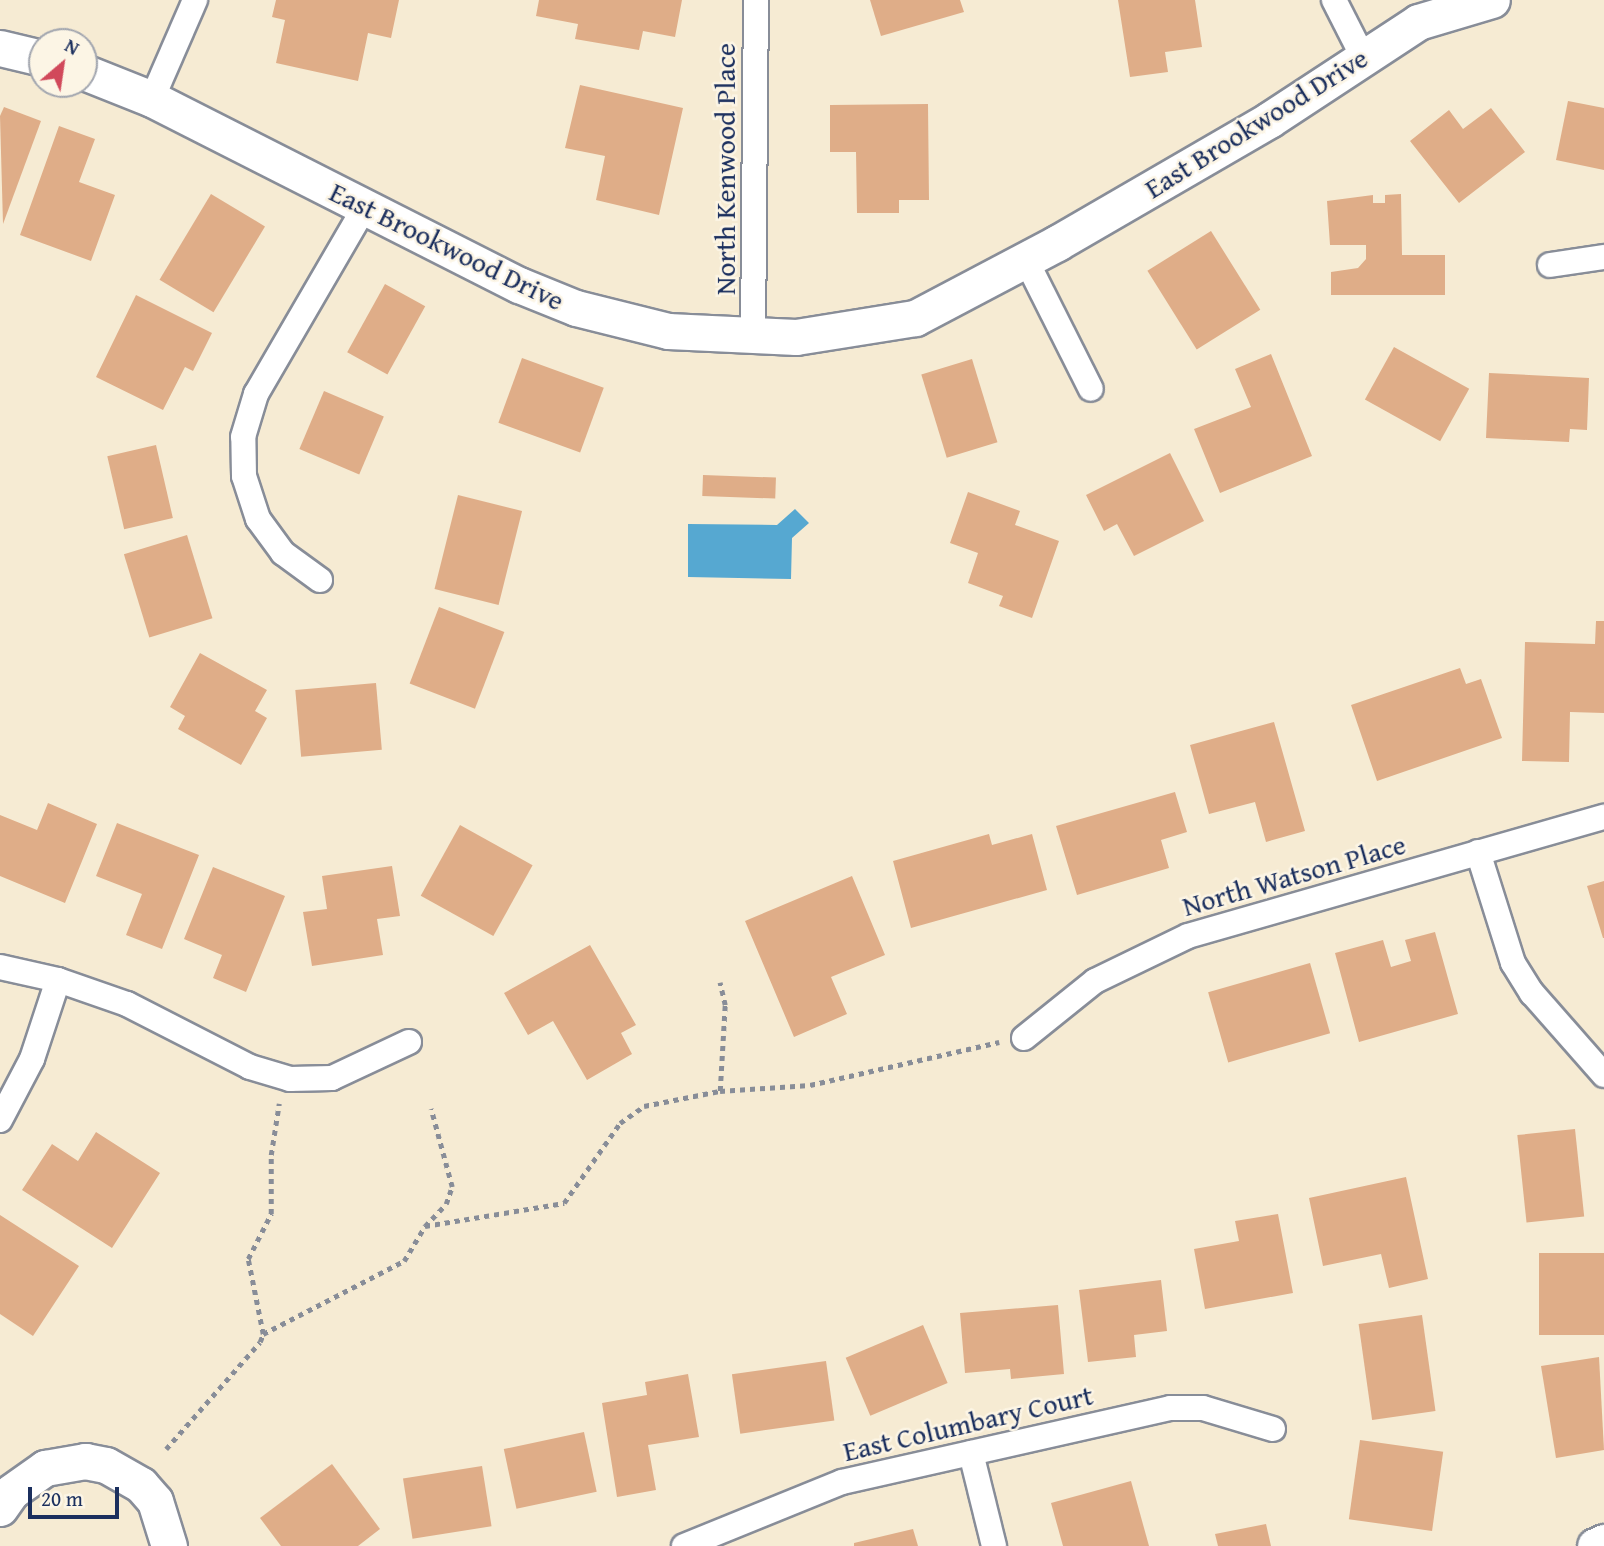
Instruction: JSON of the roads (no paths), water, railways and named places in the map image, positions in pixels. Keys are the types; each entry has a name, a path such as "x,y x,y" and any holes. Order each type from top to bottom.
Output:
{"street":[{"path":"152,99 195,0"},
{"name":"North Kenwood Place","path":"753,338 756,0"},
{"path":"1334,0 1362,55"},
{"name":"East Brookwood Drive","path":"98,78 152,99 519,285 576,308 668,331 753,338 833,333 915,317 1026,260 1269,120 1362,55 1418,22 1492,0"},
{"path":"0,48 28,55"},
{"path":"320,580 283,553 258,519 244,477 243,438 256,394 365,207"},
{"path":"1550,265 1604,257"},
{"path":"1026,260 1091,389"},
{"name":"North Watson Place","path":"1024,1038 1095,981 1188,936 1604,817"},
{"path":"1478,852 1513,963 1532,993 1604,1075"},
{"path":"0,967 58,980 127,1004 250,1067 290,1079 332,1078 409,1042"},
{"path":"0,1120 32,1059 58,980"},
{"name":"East Columbary Court","path":"684,1546 842,1482 1170,1408 1203,1408 1273,1429"},
{"path":"971,1453 994,1546"},
{"path":"0,1508 13,1479 65,1463 106,1465 141,1485 155,1501 170,1544"},
{"path":"1595,1546 1604,1542"}],"water":[{"path":"795,509 809,523 792,538 791,579 688,577 688,524 777,525"}]}
